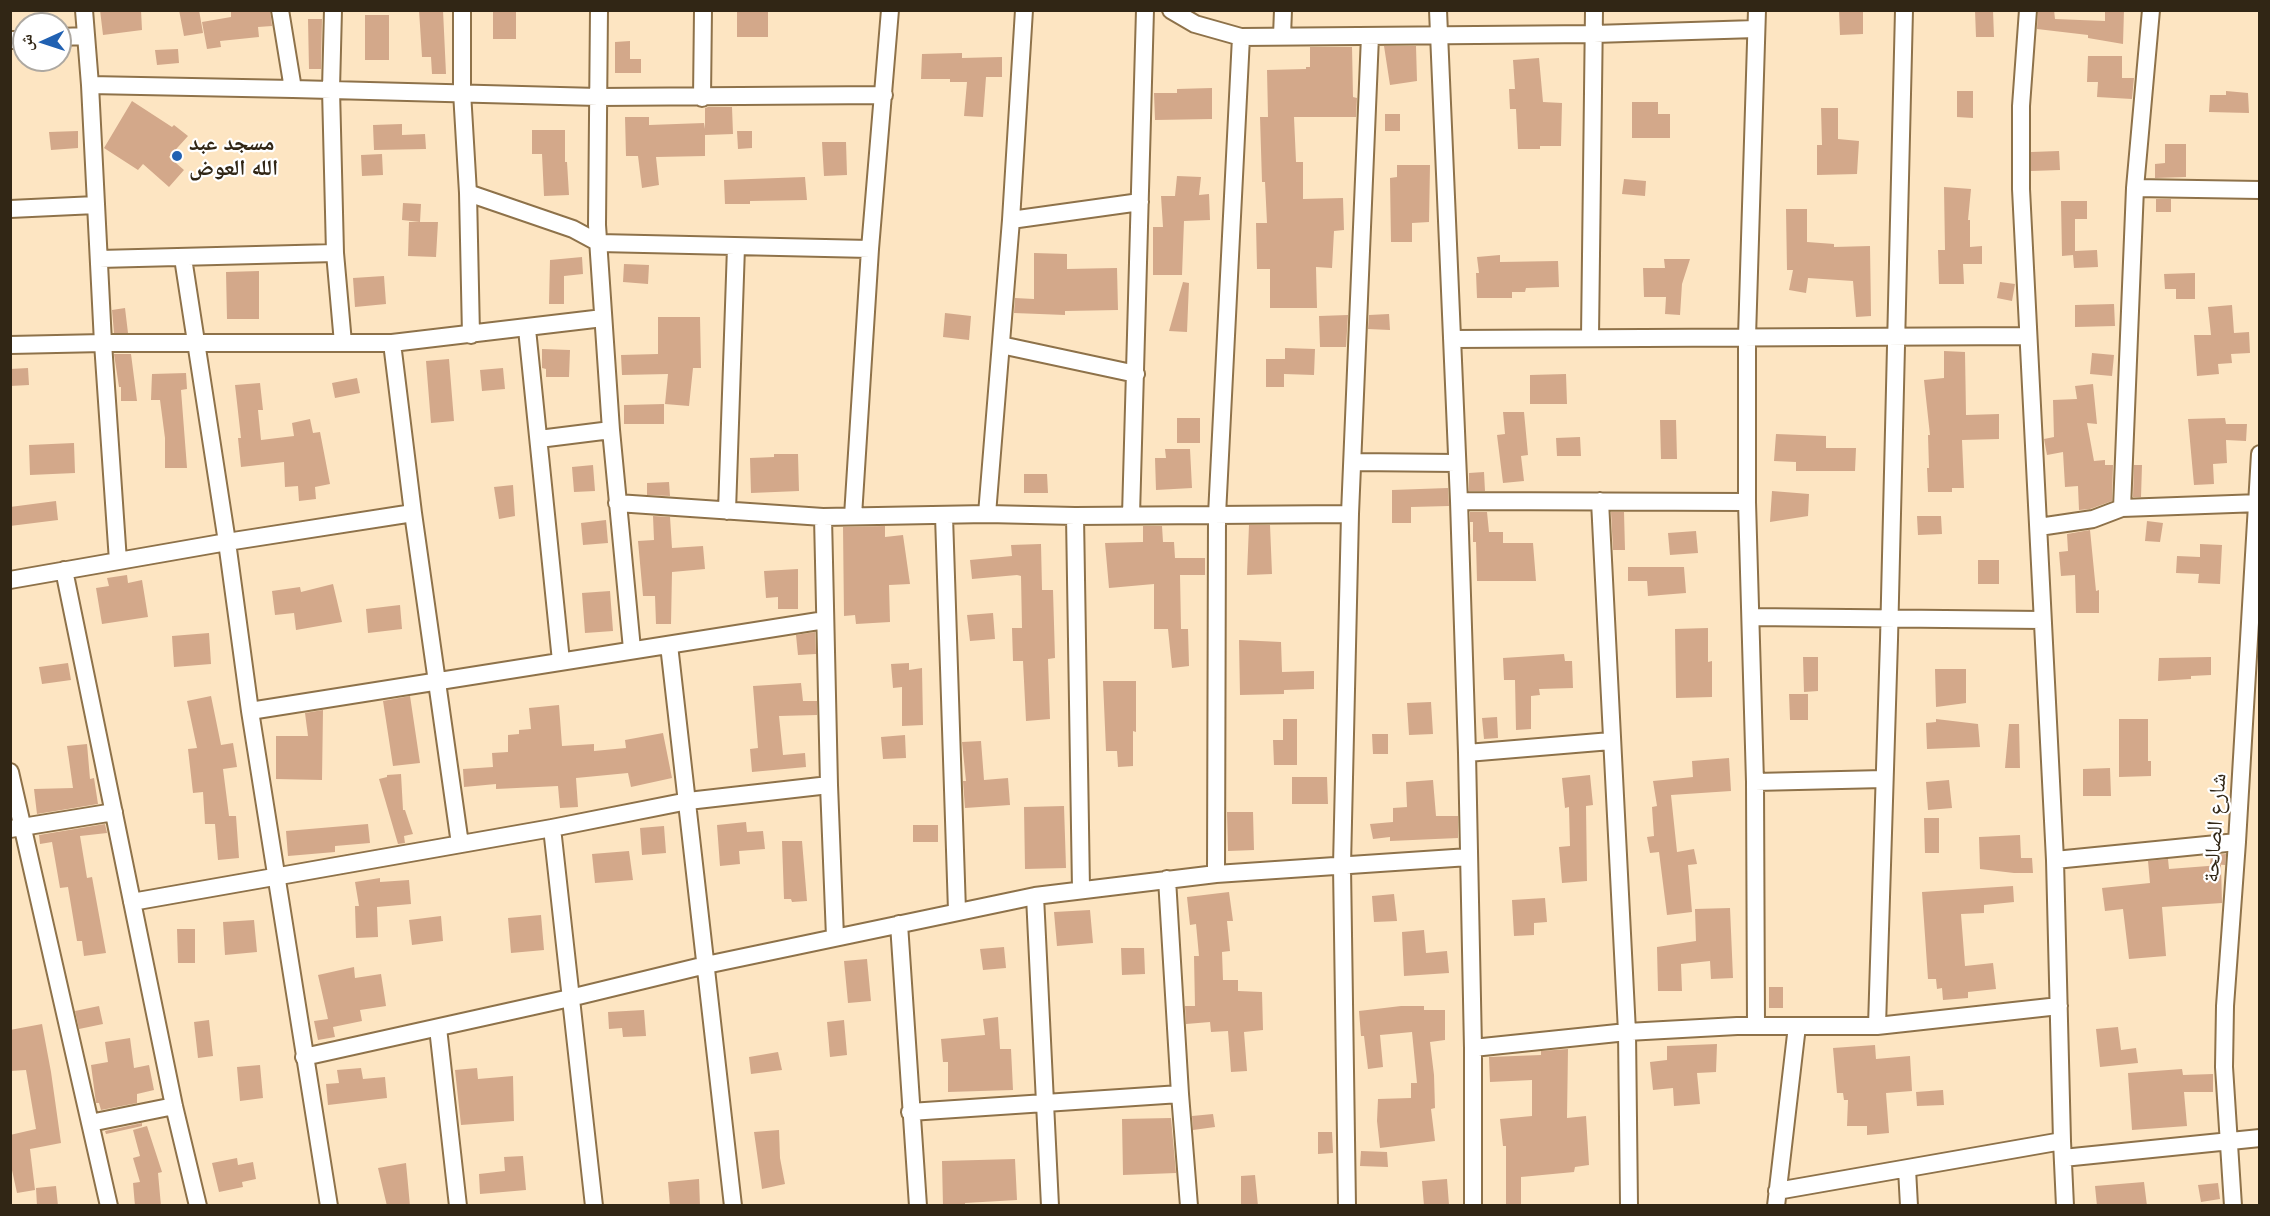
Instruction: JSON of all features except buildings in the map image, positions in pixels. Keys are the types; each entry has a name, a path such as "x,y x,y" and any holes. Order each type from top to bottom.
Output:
{"street":[{"path":"84,10 118,561"},
{"path":"280,10 293,88"},
{"path":"333,10 331,89 335,253 343,343"},
{"path":"462,10 462,92 468,193 471,335"},
{"path":"599,10 599,243 611,430 632,649"},
{"path":"702,10 702,98"},
{"path":"853,516 870,249 890,10"},
{"path":"987,514 1011,220 1024,10"},
{"path":"1131,515 1145,10"},
{"path":"1171,10 1195,24 1241,37 1594,34 1756,29"},
{"path":"1282,36 1283,10"},
{"path":"1438,10 1459,501 1467,753 1473,1048 1473,1206"},
{"path":"1590,337 1594,10"},
{"path":"1756,10 1747,337 1747,502 1755,782 1756,1025"},
{"path":"1877,1026 1904,10"},
{"path":"2028,10 2021,106 2021,165 2055,860 2062,1150 2066,1206"},
{"path":"2122,508 2135,188 2151,10"},
{"path":"72,37 86,36"},
{"path":"1347,1206 1342,866 1350,514 1370,36"},
{"path":"1216,874 1217,515 1241,37"},
{"path":"90,85 598,97 884,95"},
{"path":"2135,188 2259,190"},
{"path":"468,193 573,230 599,243 870,249"},
{"path":"1011,220 1140,202"},
{"path":"10,209 96,205"},
{"path":"728,511 736,247"},
{"path":"99,259 335,253"},
{"path":"183,258 227,542 250,711 329,1206"},
{"path":"10,345 195,342 392,343 603,318"},
{"path":"527,328 561,661"},
{"path":"1452,339 2028,336"},
{"path":"392,343 413,513 460,844"},
{"path":"1001,345 1136,374"},
{"path":"539,439 611,430"},
{"name":"شارع الصالحة","path":"2233,1206 2227,1141 2224,1006 2237,842 2259,454"},
{"path":"1353,462 1457,463"},
{"path":"1459,501 1747,502"},
{"path":"1600,501 1627,1032 1629,1206"},
{"path":"617,503 823,517 987,514 1075,516 1350,514"},
{"path":"2039,527 2093,519 2122,508 2258,503"},
{"path":"10,580 227,542 413,513"},
{"path":"944,516 957,911"},
{"path":"1075,516 1081,889"},
{"path":"823,517 835,937"},
{"path":"64,570 174,1106 198,1206"},
{"path":"1750,617 2042,620"},
{"path":"250,711 825,620"},
{"path":"669,645 733,1206"},
{"path":"1467,753 1611,741"},
{"path":"10,772 17,828 109,1206"},
{"path":"1755,782 1884,779"},
{"path":"132,902 552,828 688,801 829,785"},
{"path":"17,828 114,812"},
{"path":"552,828 594,1206"},
{"path":"2055,860 2237,842"},
{"path":"304,1057 570,998 706,965 1035,896 1216,874 1469,857"},
{"path":"1167,879 1189,1206"},
{"path":"1035,896 1050,1206"},
{"path":"899,924 918,1206"},
{"path":"1473,1048 1627,1032 1756,1025 1877,1026 2059,1006"},
{"path":"1797,1026 1777,1198 1907,1168 2062,1150 2259,1138"},
{"path":"438,1028 458,1206"},
{"path":"910,1112 1180,1094"},
{"path":"90,1123 174,1106"},
{"path":"1907,1168 1909,1206"}],"place":[{"name":"مسجد عبد الله العوض","path":"177,156"}]}
